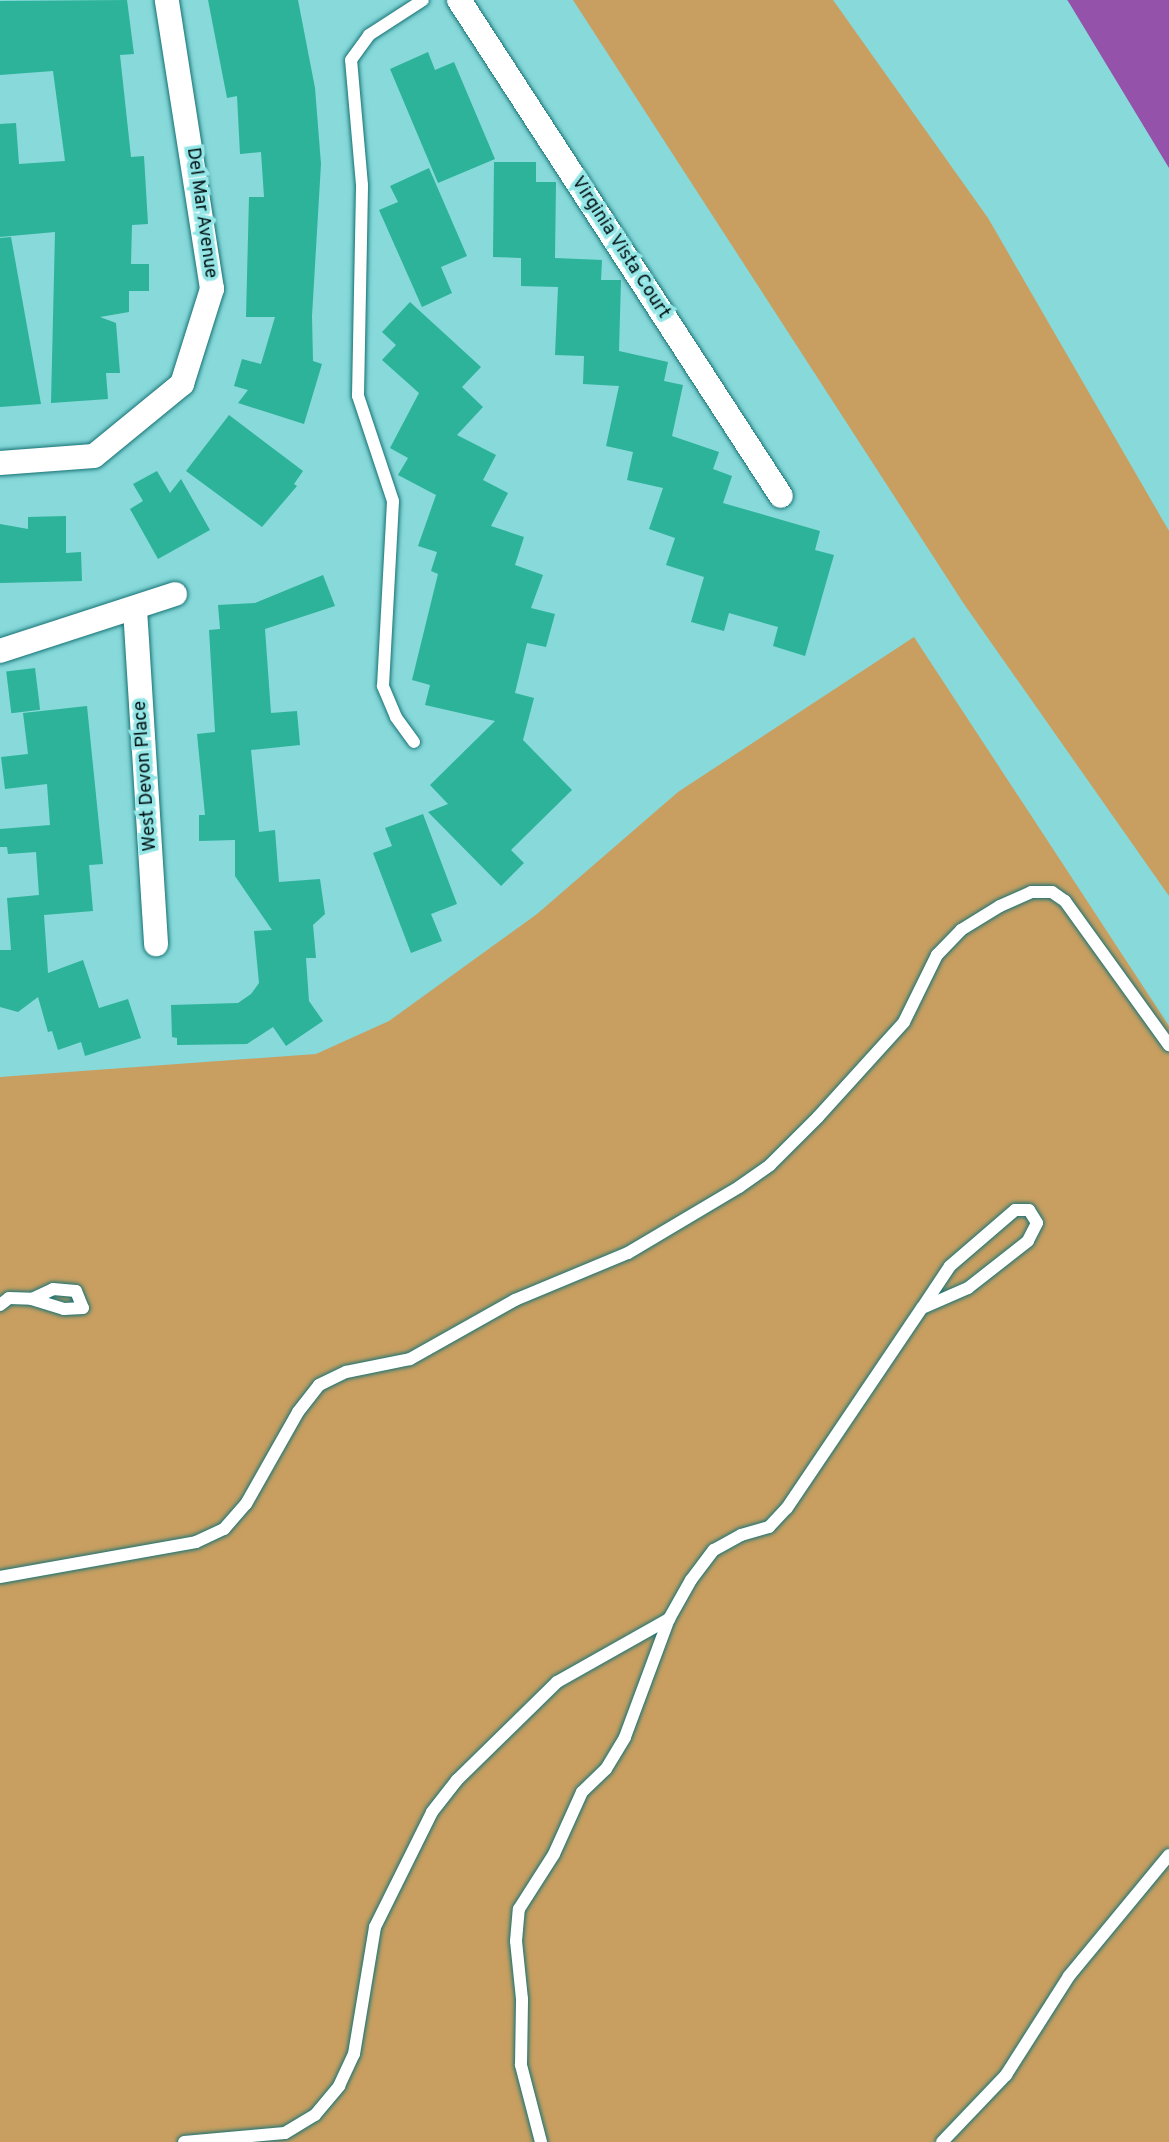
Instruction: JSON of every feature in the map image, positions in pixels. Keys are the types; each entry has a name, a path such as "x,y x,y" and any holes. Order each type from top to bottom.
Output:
{"street":[{"name":"Del Mar Avenue","path":"0,463 94,456 182,384 212,289 167,0"},
{"name":"Virginia Vista Court","path":"459,0 781,496"},
{"path":"0,651 175,594"},
{"name":"West Devon Place","path":"135,609 156,944"}],"lane":[{"path":"414,742 396,717 383,686 393,501 358,396 362,185 351,60 369,35 423,0"},
{"path":"0,1577 196,1542 225,1529 246,1504 298,1412 319,1385 346,1372 410,1359 515,1300 628,1253 739,1187 770,1165 904,1022 937,955 961,930 1000,906 1031,892 1052,892 1065,901 1169,1045"},
{"path":"541,2142 521,2065 523,1999 516,1941 519,1909 554,1854 582,1792 606,1769 625,1737 669,1619 714,1550 741,1535 769,1527 787,1508 950,1266 1015,1210 1029,1210 1037,1223 1028,1241 968,1288 922,1308"},
{"path":"0,1305 9,1298 32,1299"},
{"path":"184,2142 246,2140 285,2133 315,2115 339,2086 354,2053 375,1927 432,1812 457,1780 557,1682 669,1619"},
{"path":"942,2142 1006,2075 1069,1976 1169,1855"}],"shaded area":[{"path":"573,0 833,0 988,218 1169,531 1169,896 964,604"},
{"path":"1169,0 1169,168 1068,1"},
{"path":"914,637 1169,1026 1169,2142 0,2142 0,1077 316,1054 389,1021 537,914 678,792"}],"building":[{"path":"127,0 134,54 120,55 131,157 144,156 148,224 132,225 131,264 149,264 149,291 129,291 129,312 100,317 116,323 120,373 106,373 108,399 51,403 55,232 0,237 0,124 16,123 19,164 65,161 53,71 0,75 0,1"},
{"path":"208,0 298,0 315,88 321,164 312,316 313,361 322,364 304,424 238,403 248,390 234,386 242,359 261,364 275,317 246,317 249,197 264,197 261,152 240,154 237,96 227,98"},
{"path":"428,52 435,70 454,62 495,159 438,183 390,69"},
{"path":"494,162 536,162 536,182 556,182 555,258 602,260 601,280 621,280 619,351 668,362 664,381 683,385 672,436 719,452 713,469 732,476 723,503 820,531 815,550 834,555 805,656 773,646 778,627 729,613 724,631 691,622 704,577 666,565 675,538 649,529 663,488 627,480 633,452 606,446 619,386 583,384 584,356 555,355 558,287 521,286 521,258 493,257"},
{"path":"429,168 467,256 441,267 452,293 422,307 379,210 398,202 390,186"},
{"path":"11,237 41,404 0,407 0,238"},
{"path":"410,302 481,367 462,387 483,407 457,435 496,455 483,480 508,493 491,526 524,537 515,565 543,575 531,608 555,614 546,647 527,643 515,693 534,698 523,740 572,790 511,850 524,863 501,886 428,812 448,804 430,785 495,721 425,705 430,685 412,680 438,574 431,571 437,552 418,546 436,495 398,475 408,458 390,448 419,393 382,360 396,345 382,332"},
{"path":"229,415 303,471 294,484 297,486 262,527 186,471"},
{"path":"157,471 170,493 181,479 210,530 158,559 130,509 143,501 133,484"},
{"path":"66,516 66,553 81,552 82,581 0,583 0,524 28,529 28,517"},
{"path":"323,575 335,606 265,629 271,713 297,711 300,745 251,750 259,832 275,830 279,882 320,879 325,914 313,925 316,958 306,958 309,1001 323,1021 286,1046 273,1027 247,1044 177,1045 177,1038 172,1037 171,1005 238,1003 251,994 259,983 254,931 272,930 235,876 235,840 199,841 199,815 205,815 197,734 215,732 209,630 220,629 218,605 255,603"},
{"path":"35,668 40,710 11,713 6,672"},
{"path":"87,706 103,864 89,865 93,911 44,915 48,973 83,960 99,1008 128,999 141,1038 85,1056 81,1042 58,1050 52,1031 48,1032 38,997 18,1012 0,1007 0,950 11,950 7,898 39,895 36,852 8,854 7,847 0,847 0,829 50,825 47,784 5,789 1,757 28,754 23,713"},
{"path":"423,814 457,904 431,914 442,941 411,953 373,853 392,846 385,828"}]}
